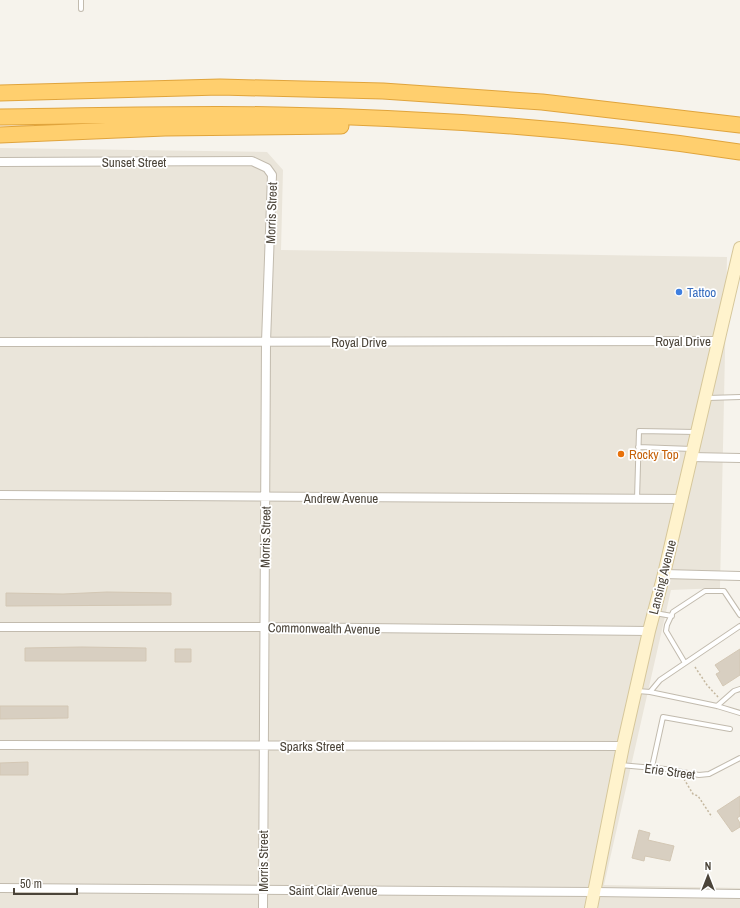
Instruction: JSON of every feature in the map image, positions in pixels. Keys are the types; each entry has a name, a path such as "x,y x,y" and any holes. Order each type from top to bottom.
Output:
{"highway":[{"path":"0,82 166,88 316,89 397,92 542,102 740,125"},
{"path":"0,92 166,88"},
{"path":"0,117 271,115 396,119 481,124 609,136 740,152"},
{"path":"0,135 165,128 481,124"}],"main road":[{"name":"Lansing Avenue","path":"591,908 619,765 648,631 664,574 740,248"}],"street":[{"name":"Sunset Street","path":"0,162 252,161 267,168"},
{"name":"Morris Street","path":"263,908 266,342 272,179 267,168"},
{"name":"Royal Drive","path":"0,342 718,341"},
{"path":"692,453 740,458"},
{"name":"Andrew Avenue","path":"0,495 681,499"},
{"path":"664,574 740,576"},
{"name":"Commonwealth Avenue","path":"0,627 265,627 648,631"},
{"name":"Sparks Street","path":"0,745 623,746"},
{"name":"Saint Clair Avenue","path":"0,888 740,894"}],"lane":[{"path":"81,0 81,9"},
{"path":"705,398 740,397"},
{"path":"637,499 639,431 697,432"},
{"path":"638,446 692,453"},
{"path":"685,662 666,631 673,612 705,591 715,590 724,591 740,615"},
{"path":"653,613 672,616"},
{"path":"650,692 660,680 740,626"},
{"path":"717,706 734,691 740,689"},
{"path":"636,690 717,706 740,713"},
{"path":"652,767 664,717 730,729"},
{"name":"Erie Street","path":"619,765 652,767 699,775 709,774 740,758"}],"path":[{"path":"695,667 706,685 718,697"},
{"path":"684,779 693,794 698,796 712,817"}],"shaded area":[{"path":"0,148 267,152 283,170 281,250 727,257 720,588 671,590 604,885 740,888 740,908 0,908"}],"building":[{"path":"107,592 171,593 171,605 6,606 6,593 63,594"},
{"path":"25,648 146,648 146,661 25,661"},
{"path":"175,649 191,649 191,662 175,662"},
{"path":"740,649 740,675 723,686 716,674 720,672 715,665"},
{"path":"0,706 68,706 68,718 0,719"},
{"path":"28,762 28,775 0,775 0,763"},
{"path":"740,796 740,816 737,818 740,823 740,827 732,832 717,811"},
{"path":"639,830 650,833 648,840 674,846 670,861 645,856 644,861 632,858"}],"place":[{"name":"Tattoo","path":"679,292"},
{"name":"Rocky Top","path":"621,454"}]}
